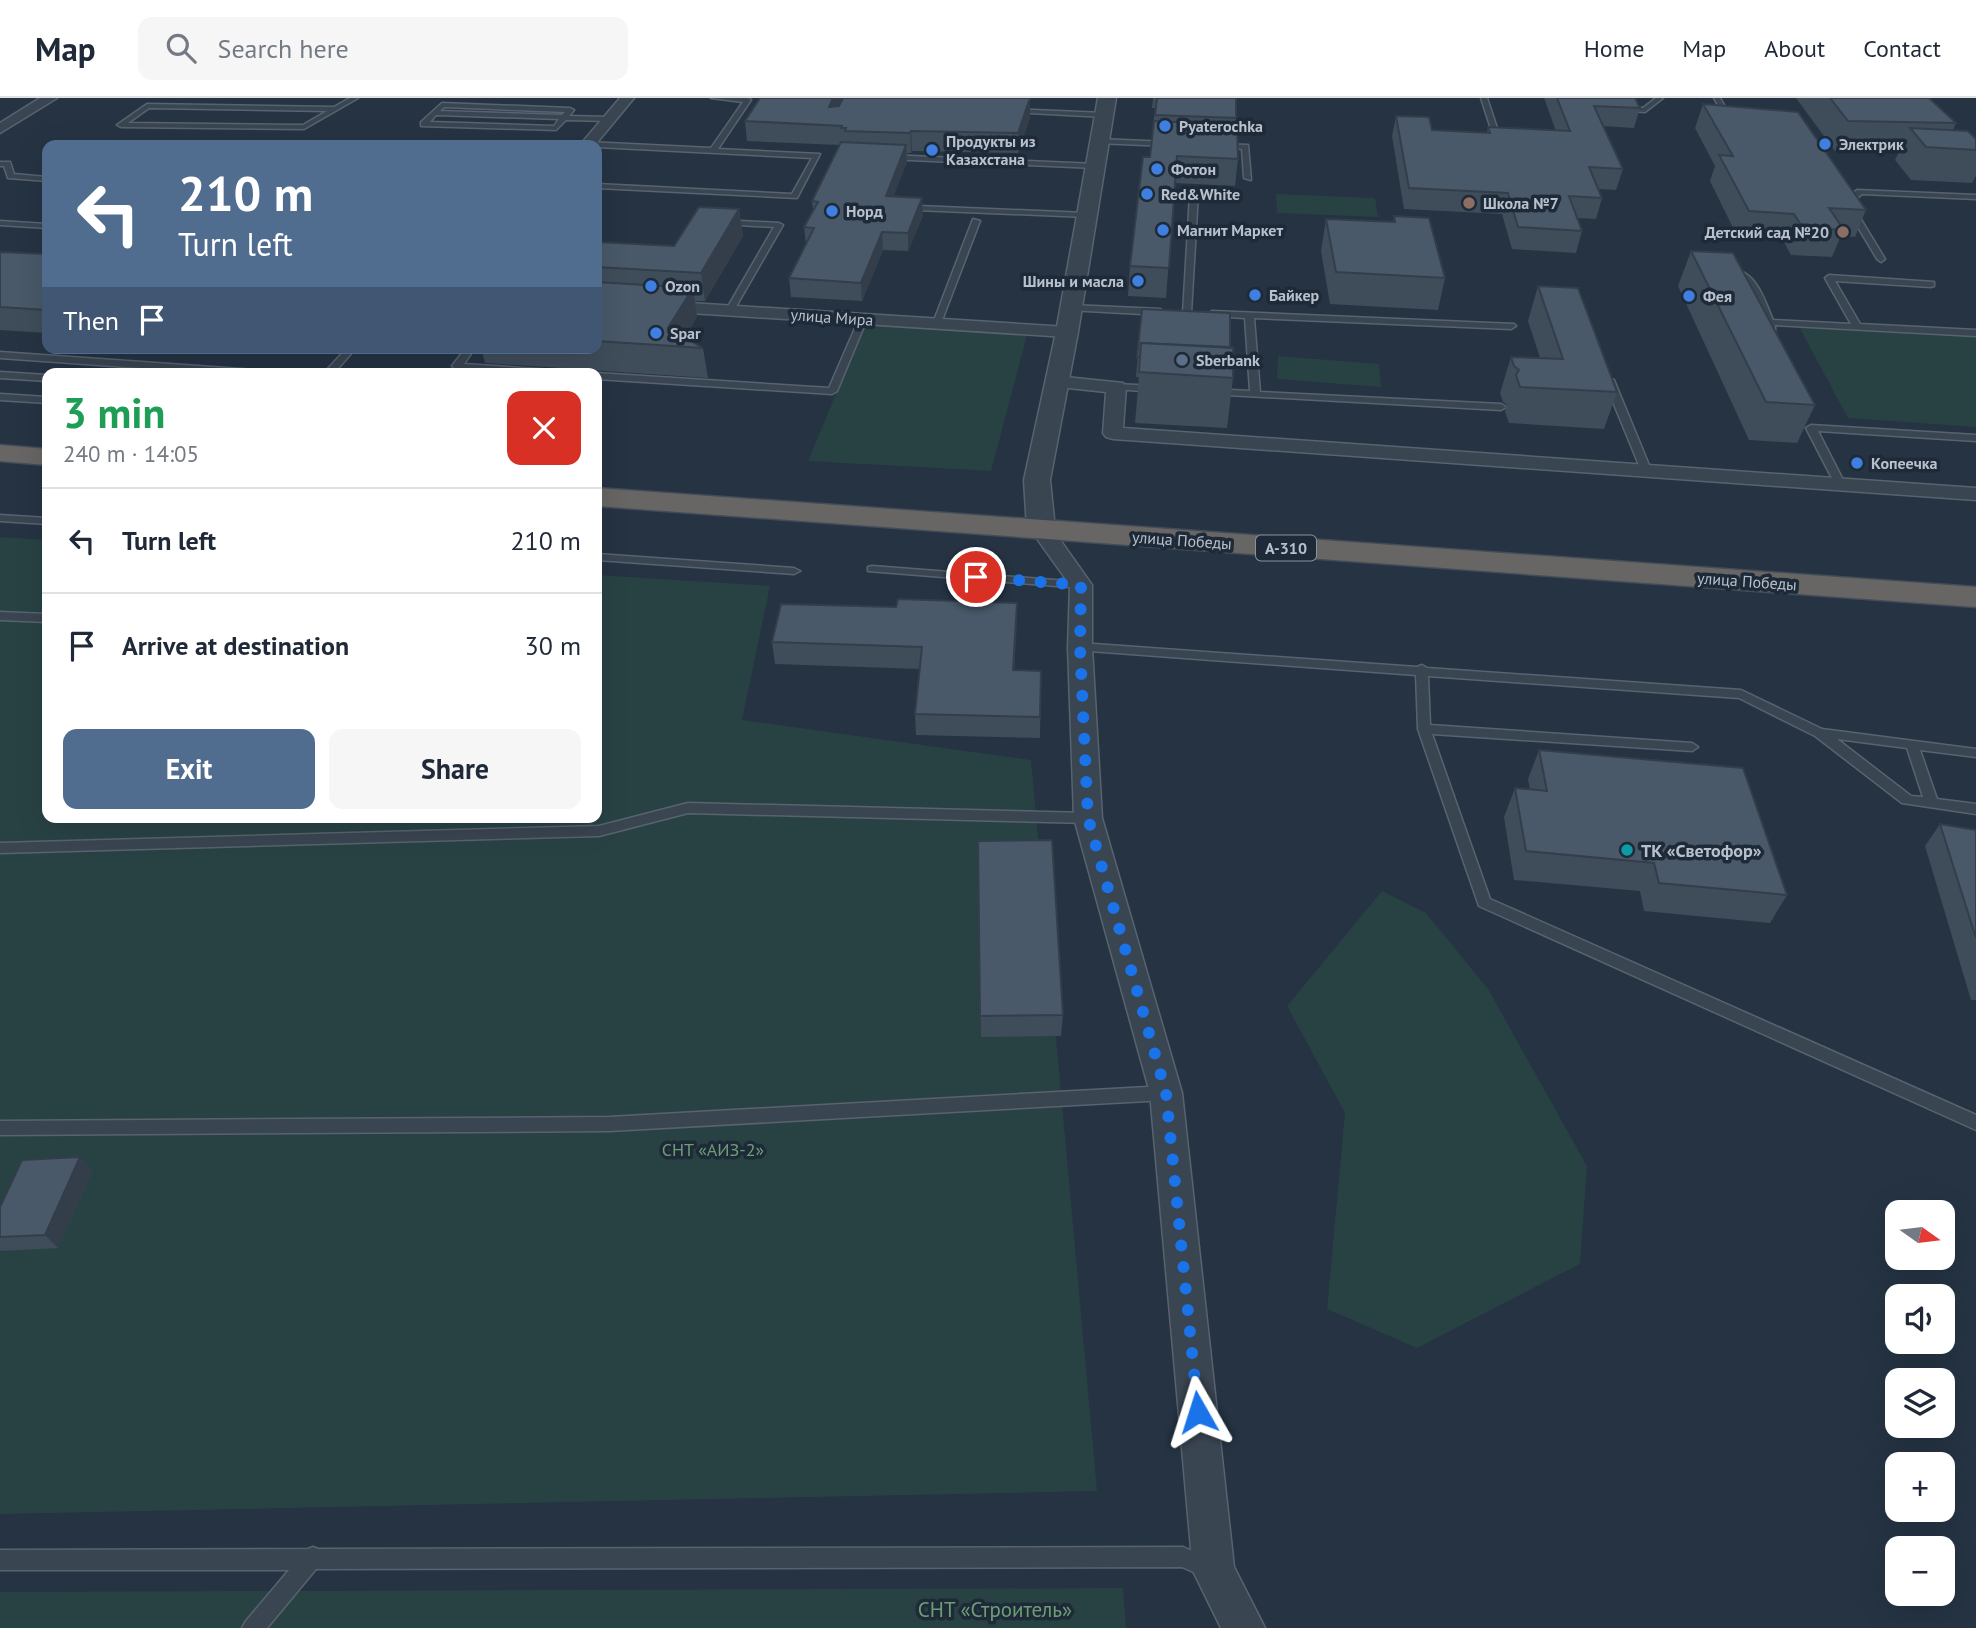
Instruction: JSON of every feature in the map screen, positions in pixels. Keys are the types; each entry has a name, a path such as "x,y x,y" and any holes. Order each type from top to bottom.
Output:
{"highway":[{"path":"0,453 42,457"},
{"name":"улица Победы","path":"602,497 1976,597"}],"street":[{"path":"0,129 51,98"},
{"path":"591,140 627,98"},
{"path":"1105,106 1071,308 1037,480 1041,528 1081,585 1080,647 1088,818 1166,1093 1214,1571 1244,1628"},
{"name":"улица Мира","path":"602,302 1066,332"},
{"path":"1056,382 1116,387 1113,433 1976,494"}],"lane":[{"path":"334,109 146,106 121,125 304,127 355,98"},
{"path":"713,150 748,100 714,98"},
{"path":"1009,98 1005,111 1105,106"},
{"path":"1484,98 1496,132"},
{"path":"1597,98 1601,108 1645,110 1660,98"},
{"path":"1717,98 1732,123 1745,124"},
{"path":"564,118 556,128 424,124 434,113 609,119"},
{"path":"1099,141 1178,144"},
{"path":"602,145 817,156 794,197 602,186"},
{"path":"1205,146 1245,147 1248,178"},
{"path":"873,156 1094,166"},
{"path":"0,164 7,164 11,176 42,179"},
{"path":"1881,259 1847,202 1860,192 1976,197"},
{"path":"1187,313 1194,194"},
{"path":"919,208 1086,215"},
{"path":"713,221 779,225 730,310"},
{"path":"937,323 976,221"},
{"path":"0,223 42,226"},
{"path":"1722,265 1754,284 1779,345"},
{"path":"1857,327 1829,278 1931,285"},
{"path":"1071,308 1511,326"},
{"path":"1249,315 1255,394"},
{"path":"602,376 831,391 863,319"},
{"path":"1769,322 1976,333"},
{"path":"334,368 346,354"},
{"path":"466,354 457,366 484,368"},
{"path":"0,355 184,368"},
{"path":"1606,373 1646,470"},
{"path":"0,376 42,378"},
{"path":"1116,387 1172,390"},
{"path":"1200,391 1501,407"},
{"path":"0,397 42,400"},
{"path":"1806,416 1840,484"},
{"path":"1811,428 1976,438"},
{"path":"0,518 42,521"},
{"path":"602,557 794,571"},
{"path":"872,569 1081,585"},
{"path":"0,616 42,618"},
{"path":"1080,647 1741,694 1820,733 1907,800 1976,810"},
{"path":"1422,670 1424,729 1484,902 1976,1123"},
{"path":"1424,729 1692,747"},
{"path":"1820,733 1976,753"},
{"path":"1912,744 1932,803"},
{"path":"0,848 599,831 688,808 1088,818"},
{"path":"0,1128 609,1124 1166,1093"},
{"path":"0,1560 1184,1556 1214,1571"},
{"path":"253,1628 313,1558"}],"green space":[{"path":"1276,194 1375,198 1378,217 1277,213"},
{"path":"866,322 1027,335 991,471 808,461"},
{"path":"1798,325 1976,336 1976,427 1848,418"},
{"path":"1278,356 1379,364 1381,387 1277,379"},
{"name":"СНТ «АИЗ-2»","path":"0,537 42,540 42,823 602,823 602,575 770,586 742,720 1031,760 1097,1491 0,1514"},
{"path":"1382,891 1426,913 1488,989 1587,1166 1580,1264 1417,1348 1327,1309 1345,1113 1287,1006"},
{"name":"СНТ «Строитель»","path":"1123,1588 1126,1628 0,1628 0,1592"}],"building":[{"path":"760,98 833,98 829,107 839,106 843,98 1030,98 1018,133 910,133 845,131 846,128 841,128 842,126 745,121"},
{"path":"1157,98 1236,98 1236,118 1155,115"},
{"path":"1557,98 1635,98 1640,108 1594,106 1623,169 1589,167 1602,198 1569,196 1582,231 1518,227 1508,193 1409,188 1396,116 1429,117 1432,130 1490,133 1488,127 1570,131"},
{"path":"1830,98 1929,98 1956,123 1848,121"},
{"path":"1703,104 1798,112 1866,210 1829,208 1844,230 1803,228 1794,214 1749,211 1719,155 1733,156"},
{"path":"1154,121 1237,125 1238,159 1177,156 1169,268 1130,266 1143,157 1150,157"},
{"path":"1910,128 1968,131 1976,139 1976,150 1926,147"},
{"path":"841,142 906,145 886,196 922,198 908,233 882,232 861,283 789,278 814,228 804,227 818,202 812,201"},
{"path":"699,207 739,209 701,273 602,267 602,242 674,246"},
{"path":"1394,216 1429,218 1445,278 1336,272 1326,219 1395,222"},
{"path":"1691,251 1733,253 1815,405 1766,402"},
{"path":"0,252 42,254 42,310 0,307"},
{"path":"602,282 693,288 668,328 703,348 602,341"},
{"path":"1538,286 1578,288 1617,392 1520,387 1516,375 1519,370 1514,366 1511,357 1563,359"},
{"path":"1142,309 1230,313 1230,347 1141,343 1140,357 1137,357"},
{"name":"Sberbank","path":"1141,343 1233,348 1233,378 1139,372"},
{"path":"898,599 1017,603 1013,670 1041,671 1040,717 915,714 922,647 772,642 781,604 896,607"},
{"name":"ТК «Светофор»","path":"1539,750 1743,768 1787,895 1659,883 1654,863 1526,851 1515,788 1547,791"},
{"path":"1940,824 1976,830 1976,938"},
{"path":"1052,840 1063,1015 980,1016 978,841"},
{"path":"80,1157 45,1235 0,1237 0,1207 22,1160"}],"place":[{"name":"Pyaterochka","path":"1165,126"},
{"name":"Электрик","path":"1825,144"},
{"name":"Продукты из Казахстана","path":"932,150"},
{"name":"Фотон","path":"1157,169"},
{"name":"Red&White","path":"1147,194"},
{"name":"Школа №7","path":"1469,203"},
{"name":"Норд","path":"832,211"},
{"name":"Магнит Маркет","path":"1163,230"},
{"name":"Детский сад №20","path":"1843,232"},
{"name":"Шины и масла","path":"1138,281"},
{"name":"Ozon","path":"651,286"},
{"name":"Байкер","path":"1255,295"},
{"name":"Фея","path":"1689,296"},
{"name":"Spar","path":"656,333"},
{"name":"Sberbank","path":"1182,360"},
{"name":"Копеечка","path":"1857,463"},
{"name":"ТК «Светофор»","path":"1627,850"}],"route":[{"path":"976,577 1081,585 1080,647 1088,818 1166,1093 1198,1412"}]}
